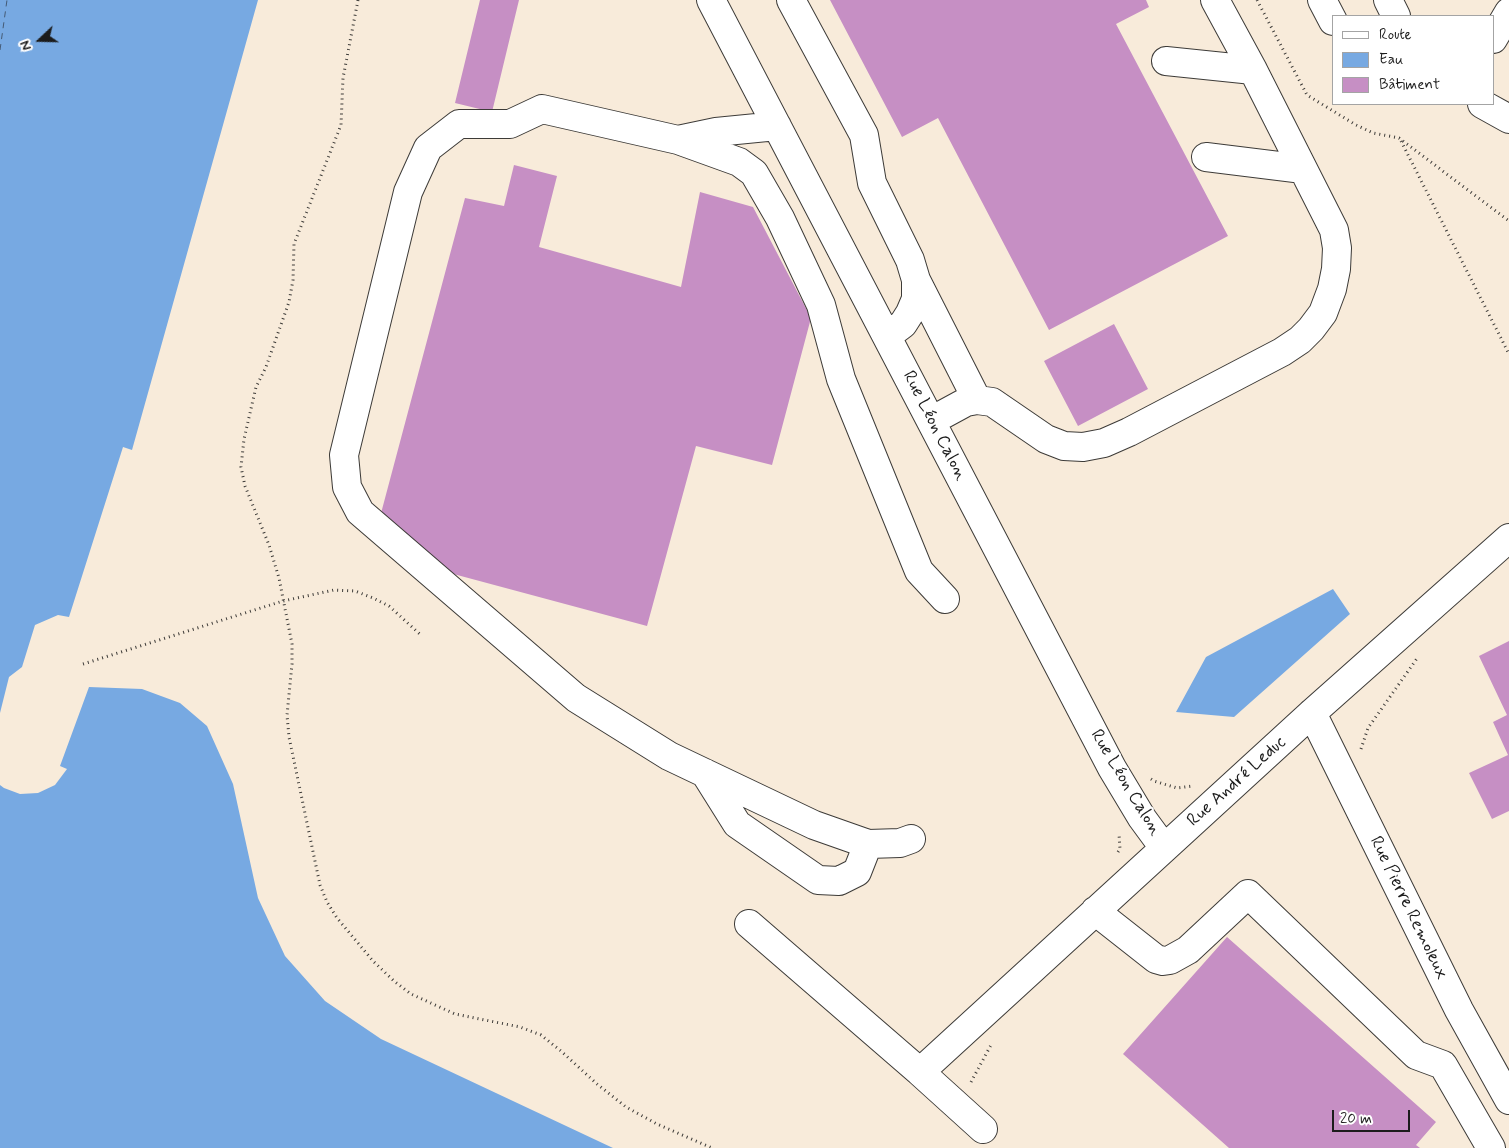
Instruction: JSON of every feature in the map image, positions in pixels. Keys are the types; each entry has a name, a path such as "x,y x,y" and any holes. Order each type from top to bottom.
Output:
{"street":[{"name":"Rue Léon Calon","path":"711,0 1112,768 1142,818 1164,848"},
{"path":"790,0 864,135 872,183 910,260 916,280 977,400"},
{"path":"931,421 966,402 977,400 992,402 1046,439 1064,446 1083,447 1104,443 1129,432 1282,352 1312,329 1323,313 1332,289 1336,269 1337,248 1334,230 1253,70 1215,0"},
{"path":"1322,0 1332,19"},
{"path":"1388,0 1396,15"},
{"path":"1494,37 1509,12"},
{"path":"1166,61 1253,70"},
{"path":"1484,105 1509,120"},
{"path":"911,839 900,843 868,844 814,825 670,756 576,698 360,512 347,487 344,455 408,192 428,148 459,124 510,124 542,109 678,140 739,162 754,172 780,218 821,305 841,379 919,571 945,599"},
{"path":"678,140 716,132 777,126"},
{"path":"1206,157 1303,169"},
{"path":"887,336 903,324 910,313 916,299 916,280"},
{"name":"Rue André Leduc","path":"920,1072 1164,848 1509,538"},
{"name":"Rue Pierre Remoleux","path":"1312,714 1459,1010 1509,1100"},
{"path":"705,773 736,824 818,880 839,881 857,872 868,844"},
{"path":"1095,911 1156,959 1163,962 1188,950 1248,894 1416,1055 1443,1065 1491,1148"},
{"path":"749,924 983,1129"}],"path":[{"path":"358,0 343,78 341,125 294,244 293,280 289,302 266,367 256,386 244,439 242,467 244,486 269,545 279,578 292,644 287,715 289,737 320,885 327,902 337,918 372,961 411,994 455,1014 520,1027 541,1035 626,1107 657,1124 712,1148"},
{"path":"1257,0 1307,95 1356,126 1373,133 1399,138 1509,222"},
{"path":"1399,138 1509,354"},
{"path":"83,664 283,602 334,590 355,591 389,606 422,636"},
{"path":"1360,752 1368,728 1418,657"}],"water":[{"path":"0,0 258,0 132,450 123,447 69,617 58,615 35,625 22,667 9,677 0,713"},
{"path":"1333,589 1350,614 1234,717 1176,712 1206,657"},
{"path":"89,687 142,689 180,703 207,726 233,784 258,898 285,956 325,1001 381,1039 613,1148 0,1148 0,785 20,794 38,793 55,785 67,769 60,766"}],"building":[{"path":"480,0 519,0 492,112 455,103"},
{"path":"830,0 1146,0 1149,7 1116,24 1228,236 1049,330 938,118 902,137"},
{"path":"514,165 557,176 539,247 681,287 700,192 753,207 811,318 772,465 696,446 647,626 446,572 380,517 465,198 504,206"},
{"path":"1114,324 1148,389 1078,426 1044,361"},
{"path":"1509,641 1509,811 1492,819 1469,773 1508,755 1493,722 1507,715 1479,656"},
{"path":"1227,937 1436,1122 1416,1145 1420,1148 1229,1148 1123,1054"}],"ferry route":[{"path":"0,50 7,0"}]}
